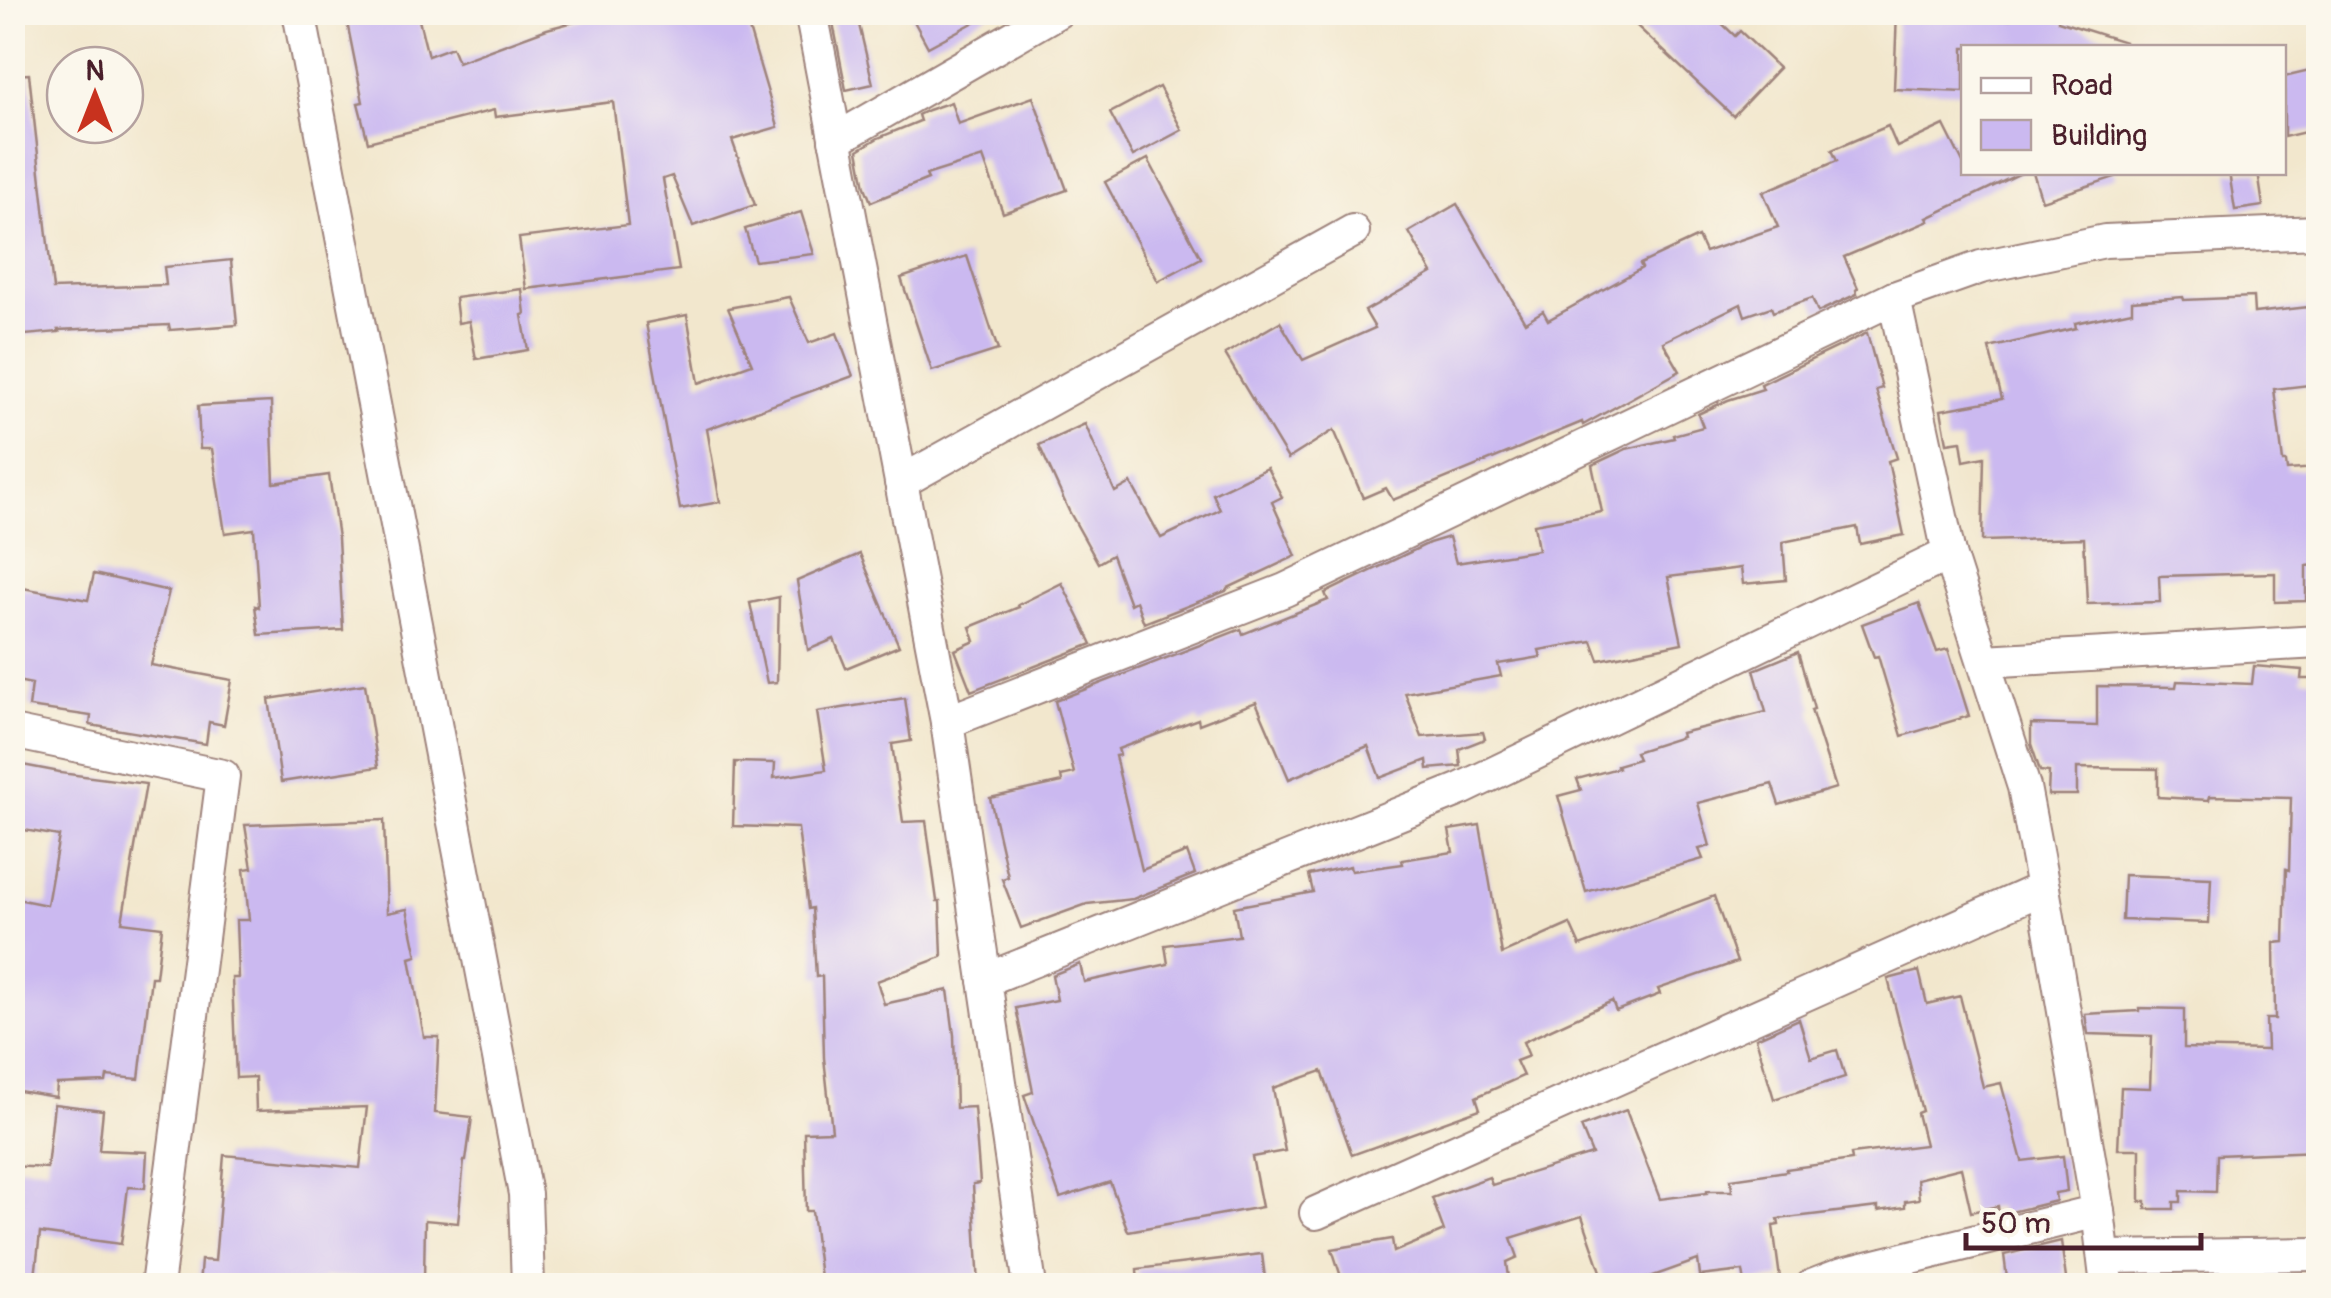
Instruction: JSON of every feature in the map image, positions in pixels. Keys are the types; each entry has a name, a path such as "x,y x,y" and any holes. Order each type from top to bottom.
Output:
{"street":[{"path":"299,12 525,1194 528,1286"},
{"path":"811,12 946,722 1030,1286"},
{"path":"835,140 1058,12"},
{"path":"901,482 1353,232"},
{"path":"946,722 1285,590 1894,298 1981,267 2105,241 2318,232"},
{"path":"1894,298 1950,554 2024,786 2106,1271 2318,1254"},
{"path":"985,980 1461,789 1950,554"},
{"path":"1984,661 2318,642"},
{"path":"12,732 223,776 156,1286"},
{"path":"1316,1213 2043,888"},
{"path":"1812,1286 1843,1274 2098,1211"}],"building":[{"path":"345,12 417,12 428,56 452,47 458,62 547,29 612,12 744,12 778,127 732,140 755,205 693,226 672,176 663,179 679,270 526,289 519,238 628,225 613,102 495,117 494,110 368,142 358,103 363,102"},
{"path":"831,12 856,12 873,84 846,90"},
{"path":"909,12 993,12 928,47"},
{"path":"1622,12 1710,12 1735,36 1740,31 1779,68 1733,116"},
{"path":"1897,12 2010,20 2010,15 2058,16 2058,21 2125,42 1961,45 1961,92 1894,89"},
{"path":"2318,69 2318,129 2286,137 2286,77"},
{"path":"29,74 53,289 166,285 164,267 231,260 237,325 170,330 169,325 58,330 14,336 12,75"},
{"path":"1159,87 1182,130 1133,156 1110,113"},
{"path":"1033,97 1067,190 1003,213 983,157 926,175 928,179 871,202 858,150 920,121 918,115 951,102 958,124"},
{"path":"1944,125 1961,159 1961,175 2017,175 1927,218 1929,221 1844,257 1857,294 1818,312 1812,298 1773,312 1771,307 1745,316 1741,304 1663,342 1680,371 1583,425 1582,422 1393,500 1386,488 1363,498 1334,430 1288,459 1225,354 1280,322 1303,360 1375,328 1365,311 1432,273 1409,232 1457,204 1525,322 1543,311 1548,320 1642,268 1640,264 1698,237 1705,252 1778,227 1763,192 1837,161 1832,150 1888,126 1897,147"},
{"path":"1148,159 1201,258 1158,281 1105,182"},
{"path":"2034,175 2115,175 2115,177 2042,201"},
{"path":"2229,175 2258,175 2263,206 2235,210"},
{"path":"801,212 814,254 755,261 745,229"},
{"path":"967,256 998,350 932,371 901,278"},
{"path":"522,289 528,350 476,359 469,321 458,323 455,298"},
{"path":"789,297 809,343 837,333 853,376 707,429 720,502 680,509 646,323 687,315 699,383 752,364 728,308"},
{"path":"2253,297 2254,313 2318,306 2318,384 2274,389 2287,470 2318,468 2318,565 2306,566 2306,601 2275,602 2275,573 2159,576 2160,602 2087,604 2084,538 1982,541 1984,457 1964,461 1961,441 1947,443 1941,410 2002,399 1989,348 2132,311 2132,301"},
{"path":"1867,333 1882,388 1876,390 1897,458 1888,461 1904,535 1860,544 1857,527 1783,542 1786,580 1743,584 1741,568 1668,577 1682,643 1599,660 1592,641 1539,650 1541,657 1498,664 1501,676 1405,693 1422,737 1483,732 1485,739 1459,749 1461,766 1428,769 1427,760 1380,778 1368,746 1289,779 1256,702 1118,749 1120,755 1115,756 1142,870 1187,852 1195,874 1133,899 1087,904 1021,928 1002,879 1008,877 990,798 1062,782 1061,776 1074,773 1055,701 1328,600 1325,593 1429,543 1449,537 1456,563 1538,550 1534,524 1602,512 1592,465 1626,449 1703,427 1698,414 1763,389 1761,384"},
{"path":"271,402 274,483 329,475 338,538 343,630 259,635 254,529 225,533 212,449 200,449 198,406"},
{"path":"1085,424 1115,492 1131,483 1161,538 1220,510 1213,494 1267,468 1282,497 1272,502 1296,556 1226,591 1144,623 1136,601 1130,604 1112,555 1098,563 1039,445"},
{"path":"860,554 899,646 846,668 834,639 808,650 797,581"},
{"path":"94,574 169,591 151,665 232,680 224,725 209,722 206,744 90,725 91,716 29,707 32,684 12,680 12,586 88,600"},
{"path":"1062,583 1092,644 971,691 955,650 975,641 970,627 1019,607"},
{"path":"779,597 777,682 767,683 750,603"},
{"path":"1919,603 1937,652 1948,649 1969,716 1902,736 1878,656 1874,657 1862,624"},
{"path":"1798,652 1814,709 1811,710 1836,788 1779,805 1772,784 1698,803 1710,846 1699,849 1703,859 1586,892 1558,796 1581,790 1577,779 1618,768 1617,765 1638,759 1635,752 1682,737 1681,733 1766,712 1754,670"},
{"path":"2254,666 2302,670 2301,679 2318,679 2318,1151 2217,1155 2216,1192 2181,1191 2181,1202 2174,1202 2174,1209 2146,1209 2146,1202 2140,1202 2140,1149 2118,1149 2121,1087 2150,1088 2152,1036 2088,1034 2085,1014 2139,1008 2184,1009 2184,1048 2267,1050 2266,1019 2275,1019 2274,943 2284,942 2291,798 2158,797 2158,769 2077,768 2077,795 2048,795 2049,772 2040,771 2031,744 2031,724 2097,726 2097,686 2176,687 2177,681 2252,684"},
{"path":"365,684 378,767 281,782 269,699"},
{"path":"905,698 911,741 892,744 903,822 926,821 940,901 942,957 877,981 884,1004 948,990 956,1108 974,1107 980,1183 973,1184 979,1286 821,1286 812,1211 806,1211 804,1132 832,1131 824,1058 822,976 816,977 812,908 808,909 798,828 733,826 735,762 775,763 774,778 826,770 817,712"},
{"path":"12,763 146,784 122,922 162,927 156,977 151,977 139,1079 107,1076 106,1082 57,1084 56,1097 12,1090 16,1028 12,1027 12,898 47,905 59,836 12,828"},
{"path":"384,820 387,913 407,909 417,956 410,958 424,1037 439,1037 435,1113 472,1117 458,1223 425,1220 424,1280 323,1277 323,1286 199,1286 201,1260 215,1261 224,1155 360,1168 367,1107 256,1111 255,1077 236,1078 232,978 238,978 236,920 249,920 244,869 252,868 245,825"},
{"path":"1480,825 1502,954 1570,924 1580,946 1714,896 1737,962 1658,989 1660,994 1616,1011 1612,1001 1523,1042 1529,1056 1516,1061 1523,1076 1476,1097 1480,1109 1352,1155 1322,1071 1273,1088 1285,1151 1252,1157 1262,1207 1128,1231 1110,1182 1060,1198 1024,1095 1033,1092 1016,1008 1057,1000 1052,975 1080,964 1084,982 1168,964 1165,945 1239,936 1234,907 1313,892 1309,875 1350,866 1351,871 1403,864 1402,860 1453,852 1449,830"},
{"path":"2124,875 2211,878 2209,923 2122,920"},
{"path":"1919,971 1927,1004 1960,996 1983,1087 2001,1083 2022,1161 2063,1156 2067,1191 2055,1193 2056,1201 1999,1215 1998,1206 1971,1212 1961,1168 1917,1179 1919,1199 1905,1201 1905,1207 1778,1219 1779,1225 1773,1226 1780,1278 1745,1283 1743,1271 1700,1276 1698,1260 1625,1286 1606,1286 1582,1216 1511,1238 1518,1257 1507,1262 1510,1286 1344,1286 1332,1249 1392,1239 1394,1252 1444,1231 1432,1198 1489,1177 1492,1185 1592,1154 1581,1127 1626,1110 1660,1199 1732,1191 1731,1179 1852,1160 1851,1154 1925,1145 1917,1113 1922,1111 1888,979"},
{"path":"1799,1019 1811,1058 1837,1050 1845,1077 1774,1099 1756,1038"},
{"path":"54,1104 103,1110 99,1150 147,1152 145,1188 128,1187 121,1244 40,1233 34,1286 12,1286 12,1166 47,1168"},
{"path":"2061,1241 2067,1286 2008,1286 2004,1255"},
{"path":"1262,1254 1266,1286 1138,1286 1137,1269"}]}
